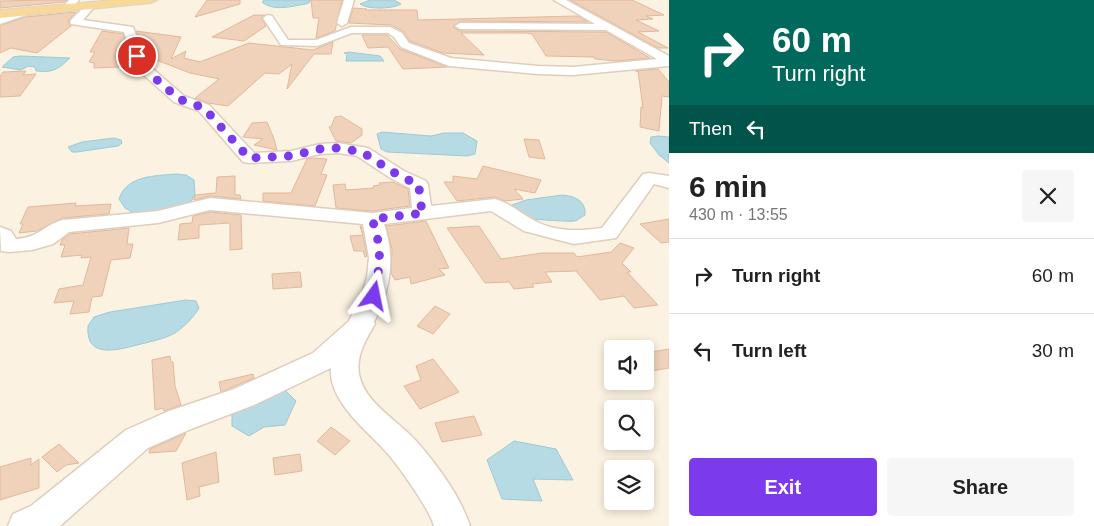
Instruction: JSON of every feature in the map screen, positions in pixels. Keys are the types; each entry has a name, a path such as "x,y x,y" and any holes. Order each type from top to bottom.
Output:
{"main road":[{"path":"0,14 28,12 70,4 90,6 151,0"}],"street":[{"path":"342,23 349,0"},
{"path":"559,0 669,61"},
{"path":"90,6 76,22 130,29 141,66 179,99 204,108 249,158 291,156 320,149 338,148 362,152 398,175 419,185 420,203 424,213"},
{"path":"0,21 28,12"},
{"path":"268,18 279,32 281,39 285,42 317,43 351,30 390,30 405,45 449,62 581,76 663,76"},
{"path":"460,26 588,28 608,26"},
{"path":"538,70 596,70 669,61"},
{"path":"0,233 4,235 9,246 24,245 45,238 63,226 158,217 210,204 372,219 495,205 531,227 574,238 608,234 649,178 669,182"},
{"path":"372,219 380,250 379,269 374,296 362,324 346,353 346,382 367,414 405,451 449,516 452,526"},
{"path":"26,526 43,518 137,440 180,420 244,397 323,360 362,324"}],"water":[{"path":"264,0 310,0 310,2 278,8 267,5 262,2"},
{"path":"370,0 394,0 401,4 380,8 360,4"},
{"path":"344,53 380,56 384,61 346,61 347,54"},
{"path":"13,57 70,58 52,71 36,71 35,67 28,66 21,70 2,67"},
{"path":"382,132 431,136 444,133 463,133 477,141 475,154 467,156 387,152 381,149 377,134"},
{"path":"651,137 669,137 669,163 659,155 650,143"},
{"path":"114,138 121,140 122,143 118,146 77,152 72,152 68,147 82,142"},
{"path":"186,175 194,180 195,194 192,200 183,205 139,216 125,208 119,199 128,185 135,181 151,176"},
{"path":"562,195 571,196 581,202 584,206 585,215 575,221 532,219 523,218 510,208 512,205 526,200"},
{"path":"186,300 196,301 199,308 185,325 167,337 115,350 106,350 92,344 89,337 88,326 94,317 110,312"},
{"path":"284,389 296,401 285,425 264,427 249,436 232,426 232,413"},
{"path":"514,441 556,449 573,480 533,479 542,501 502,499 487,460"}],"building":[{"path":"67,0 64,2 0,8 0,1"},
{"path":"207,0 240,0 240,4 195,17"},
{"path":"311,0 342,0 335,31 316,38 319,18 313,18"},
{"path":"570,0 632,0 664,15 646,16 653,19 636,20 659,31 638,32 668,48 658,48"},
{"path":"353,8 366,10 417,10 418,20 577,16 588,22 460,21 453,27 460,31 606,32 650,58 616,61 595,59 594,57 546,56 532,34 526,33 461,33 484,55 443,53 410,41 403,31 391,25 349,23"},
{"path":"76,12 68,21 71,26 37,53 11,48 0,53 0,27 2,25 25,17"},
{"path":"254,15 265,15 261,18 266,26 244,41 212,37"},
{"path":"102,31 123,34 131,56 124,57 119,67 94,68 94,63 89,62 95,52 90,52"},
{"path":"136,31 181,37 171,59 186,51 184,58 200,62 249,43 313,50 333,42 331,54 314,54 287,89 292,64 279,74 265,73 228,106 208,103 195,98 219,79 190,73 146,56"},
{"path":"362,35 387,35 400,49 447,67 403,69 388,47 368,48"},
{"path":"658,69 669,82 669,97 662,96 659,131 640,127 641,107 643,108 638,71 635,71"},
{"path":"26,71 23,75 36,74 20,96 0,97 0,76 3,72"},
{"path":"341,116 362,129 362,135 351,143 336,141 329,127 331,127 335,117"},
{"path":"267,122 277,150 254,145 263,139 243,137 252,123"},
{"path":"524,139 539,140 545,159 529,157"},
{"path":"307,159 327,159 321,174 327,175 315,206 263,201 263,193 291,193"},
{"path":"483,166 541,180 535,193 514,189 523,199 505,201 495,197 457,201 444,182 453,182 453,176 477,179"},
{"path":"235,176 235,195 240,195 241,199 210,196 194,200 195,195 216,193 217,177"},
{"path":"393,182 408,189 410,206 372,211 336,208 333,185 345,184 346,190 374,188 373,186 380,185 379,183"},
{"path":"76,203 75,206 111,204 109,214 62,218 37,231 19,233 23,224 20,224 28,207"},
{"path":"210,212 241,215 242,249 230,250 230,223 199,225 199,238 178,240 180,224 192,223 193,216"},
{"path":"669,219 669,242 661,243 640,224"},
{"path":"426,221 449,268 439,269 445,275 411,284 410,277 395,280 391,273 392,249 386,226"},
{"path":"479,226 501,259 542,253 574,253 577,257 611,252 620,243 634,248 622,263 631,272 627,272 658,305 634,308 624,296 600,300 576,271 545,272 552,282 532,284 534,287 514,289 509,282 485,283 447,228"},
{"path":"129,228 127,244 133,244 130,258 111,260 102,296 92,297 89,312 70,314 74,301 54,303 59,289 83,285 91,257 81,258 82,255 61,257 65,245 60,245 62,240 70,234"},
{"path":"363,235 367,256 365,257 363,251 354,251 350,236"},
{"path":"300,272 302,287 273,289 272,274"},
{"path":"435,306 450,314 433,334 417,326"},
{"path":"669,349 669,368 654,370 654,352"},
{"path":"170,356 171,362 173,362 175,386 181,405 164,411 163,408 155,410 152,360"},
{"path":"433,359 459,392 420,409 404,386 421,380 416,366"},
{"path":"253,374 254,378 221,392 219,382"},
{"path":"474,416 482,435 442,442 435,423"},
{"path":"331,427 350,441 335,455 317,441"},
{"path":"186,433 176,451 149,453 150,449"},
{"path":"59,444 79,463 66,465 57,472 42,457"},
{"path":"216,452 219,482 199,487 200,496 187,500 182,463"},
{"path":"300,454 302,471 275,475 273,458"},
{"path":"31,458 31,465 39,459 39,488 0,500 0,467"}],"route":[{"path":"137,56 141,66 179,99 204,108 249,158 291,156 320,149 338,148 362,152 398,175 419,185 420,203 424,213 372,219 380,250 374,296"}]}
